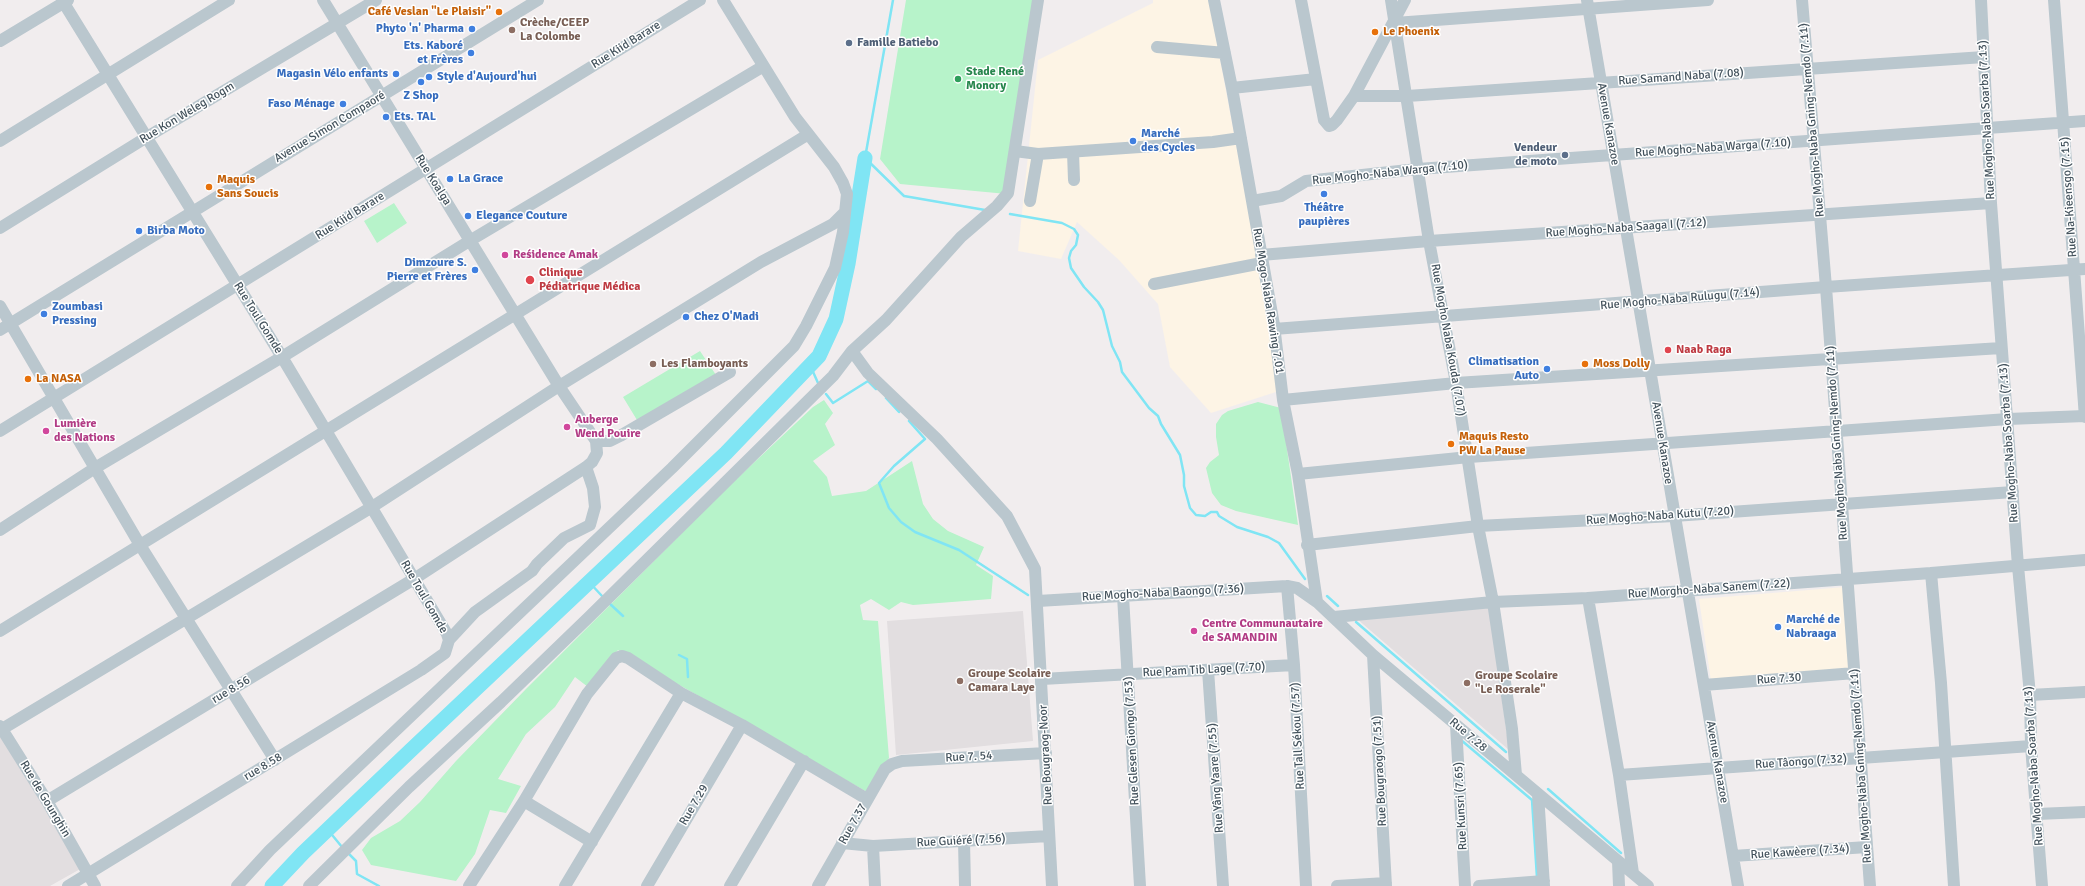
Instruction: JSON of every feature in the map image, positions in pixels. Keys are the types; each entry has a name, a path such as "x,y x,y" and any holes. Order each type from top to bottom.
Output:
{"street":[{"path":"0,141 229,0"},
{"name":"Rue Koalga","path":"323,0 559,386 596,441"},
{"name":"Rue Kon Weleg Rogm","path":"0,228 147,137 376,0"},
{"name":"Avenue Simon Compaoré","path":"0,330 538,0"},
{"name":"Rue Kiid Barare","path":"0,431 700,0"},
{"path":"237,886 270,850 672,468 794,346 806,326 835,268 843,232 847,194 834,167 807,135 762,67 723,0"},
{"path":"309,886 409,787 501,702 589,617 833,376 852,351 886,320 961,237 998,206 1008,193 1038,0"},
{"name":"Rue Mogo-Naba Rawing 7.01","path":"1214,0 1232,88 1274,329 1283,400 1298,474 1307,545 1317,602"},
{"path":"1301,0 1324,120 1329,126 1337,120 1354,96 1405,0"},
{"name":"Rue Mogho Naba Kouda (7.07)","path":"1391,0 1429,241 1445,317 1469,457 1478,526 1493,602 1512,729 1516,775"},
{"path":"1395,20 1588,4 1708,0"},
{"name":"Rue Mogho-Naba Gning-Nemdo (7.11)","path":"1802,0 1826,287 1830,359 1870,886"},
{"name":"Rue Mogho-Naba Soarba (7.13)","path":"1981,0 1991,203 2018,566 2030,695 2031,746 2042,886"},
{"name":"Rue Na-Kieensgo (7.15)","path":"2054,0 2064,123 2080,270 2085,416"},
{"path":"0,41 65,1"},
{"name":"Rue Toul Gomde","path":"65,1 108,74 282,356 447,634 449,640"},
{"name":"Avenue Kanazoe","path":"1588,4 1686,590 1704,685 1738,886"},
{"path":"1157,47 1225,53"},
{"name":"Rue Samand Naba (7.08)","path":"1354,96 1407,96 1984,57"},
{"path":"0,530 95,468 471,240 762,67"},
{"path":"1232,88 1316,79"},
{"name":"Rue Mogho-Naba Warga (7.10)","path":"1252,201 1281,196 1306,181 1418,169 2085,121"},
{"path":"0,631 807,135"},
{"path":"1015,151 1038,154 1073,152 1213,142 1241,138"},
{"path":"1073,152 1074,180"},
{"path":"1030,201 1038,154"},
{"name":"Rue Mogho-Naba Saaga I (7.12)","path":"1154,284 1262,259 1429,241 1991,203"},
{"path":"1,727 372,507 559,386 761,262 833,224 845,212"},
{"name":"Rue Mogho-Naba Rulugu (7.14)","path":"1274,329 1826,287 2080,270"},
{"path":"0,306 140,545 275,760"},
{"path":"1283,400 1456,383 2001,348"},
{"name":"Rue Bougraog-Noor","path":"852,351 868,373 937,439 1007,516 1035,569 1038,601 1052,886"},
{"path":"586,467 592,462 597,453 596,441 610,441 620,436 730,372"},
{"path":"1298,474 1469,457 2008,419 2085,416"},
{"name":"rue 8.56","path":"47,801 414,579 586,467"},
{"name":"rue 8.58","path":"68,886 438,659 445,653 449,640 475,612 532,571 537,564 564,538 590,525 596,507 593,488 586,467"},
{"name":"Rue Mogho-Naba Kutu (7.20)","path":"1307,545 1478,526 1674,516 2013,492"},
{"name":"Rue Morgho-Naba Sanem (7.22)","path":"1334,617 1493,602 1588,598 1931,573 2085,560"},
{"path":"1931,573 1954,886"},
{"name":"Rue Mogho-Naba Baongo (7.36)","path":"1038,601 1287,586"},
{"name":"Rue 7.28","path":"1287,586 1297,588 1317,602 1373,655 1648,886"},
{"name":"Rue Tall Sékou (7.57)","path":"1287,586 1294,665 1306,886"},
{"name":"Rue Glesen Giongo (7.53)","path":"1123,596 1140,886"},
{"path":"1588,598 1619,775 1633,873"},
{"name":"Rue Bougraogo (7.51)","path":"1373,655 1386,885"},
{"path":"469,886 524,801 587,694 616,658 622,656 628,658 681,693 742,725 867,799"},
{"name":"Rue Pam Tib Lage (7.70)","path":"1042,679 1294,665"},
{"name":"Rue Yâng Yaare (7.55)","path":"1208,670 1223,886"},
{"name":"Rue 7.30","path":"1704,685 1855,673"},
{"path":"2030,695 2085,692"},
{"path":"565,886 681,693"},
{"name":"Rue 7.29","path":"647,886 742,725"},
{"name":"Rue Kunsri (7.65)","path":"1456,725 1465,886"},
{"name":"Rue de Gounghin","path":"1,727 47,801 95,886"},
{"name":"Rue Tâongo (7.32)","path":"1619,775 2031,746"},
{"name":"Rue 7. 54","path":"892,764 902,761 1046,753"},
{"path":"730,886 804,761"},
{"name":"Rue 7.37","path":"818,886 885,769 892,764"},
{"path":"1479,886 1544,884 1538,794"},
{"path":"524,801 592,842"},
{"path":"2037,814 2085,812"},
{"name":"Rue Guiéré (7.56)","path":"842,843 873,846 1049,836"},
{"path":"964,841 966,886"},
{"path":"873,846 875,886"},
{"name":"Rue Kawèere (7.34)","path":"1733,856 1867,847"},
{"path":"1618,860 1619,886"},
{"path":"1337,886 1386,885"}],"shaded area":[{"name":"Marché des Cycles","path":"1153,0 1209,0 1282,390 1211,413 1170,367 1158,304 1119,260 1077,222 1061,259 1018,251 1038,60 1153,3"},
{"path":"1845,587 1853,671 1711,681 1699,599"},
{"name":"Groupe Scolaire \"Le Roserale\"","path":"1489,607 1509,750 1356,618"},
{"name":"Groupe Scolaire Camara Laye","path":"1023,611 1033,741 896,755 887,621"},
{"path":"0,734 82,868 50,886 0,886"}],"green space":[{"name":"Stade René Monory","path":"906,0 1036,0 1007,194 900,184 880,159"},
{"path":"394,203 407,223 377,243 364,221"},
{"path":"700,351 718,378 640,425 623,397"},
{"path":"824,400 833,413 825,424 835,445 813,461 827,477 832,496 866,491 912,461 923,504 933,519 948,531 984,547 976,565 993,576 991,599 913,605 901,602 889,610 871,599 860,605 863,620 878,621 889,758 867,792 618,650 588,687 575,677 555,707 526,734 498,779 521,786 506,813 490,810 475,854 456,881 371,865 362,850 371,838 400,821 420,802 456,761 526,689 727,488 813,407"},
{"path":"1258,402 1281,408 1298,525 1236,511 1221,505 1212,493 1206,468 1210,462 1219,455 1216,437 1216,424 1222,415 1228,411"}],"waterway":[{"path":"893,0 865,158 904,196 985,210"},
{"path":"272,886 303,853 726,453 819,356 836,319 848,264 865,158"},
{"path":"1010,214 1062,223 1074,229 1078,235 1076,245 1071,251 1069,258 1071,268 1103,310 1112,346 1120,362 1122,372 1149,408 1158,416 1161,424 1180,455 1184,475 1184,486 1190,508 1196,515 1205,516 1211,512 1217,512 1219,516 1237,527 1268,537 1279,543 1305,579"},
{"path":"810,365 818,383"},
{"path":"826,394 833,403 868,381 876,389"},
{"path":"886,398 899,412"},
{"path":"909,421 925,439 894,466 879,483 889,508 901,522 915,532 959,550 1028,595"},
{"path":"589,582 602,596"},
{"path":"1327,596 1338,606"},
{"path":"609,603 623,616"},
{"path":"1356,622 1506,752"},
{"path":"679,655 687,659 688,677"},
{"path":"1461,740 1532,800 1537,878"},
{"path":"1548,789 1621,853"},
{"path":"328,830 342,847"},
{"path":"349,854 356,861 357,874 379,886"}],"place":[{"name":"Café Veslan \"Le Plaisir\"","path":"499,12"},
{"name":"Phyto 'n' Pharma","path":"472,29"},
{"name":"Crèche/CEEP La Colombe","path":"512,30"},
{"name":"Le Phoenix","path":"1375,32"},
{"name":"Famille Batiebo","path":"849,43"},
{"name":"Ets. Kaboré et Frères","path":"471,53"},
{"name":"Magasin Vélo enfants","path":"396,74"},
{"name":"Style d'Aujourd'hui","path":"429,77"},
{"name":"Stade René Monory","path":"958,79"},
{"name":"Z Shop","path":"421,82"},
{"name":"Faso Ménage","path":"343,104"},
{"name":"Ets. TAL","path":"386,117"},
{"name":"Marché des Cycles","path":"1133,141"},
{"name":"Vendeur de moto","path":"1565,155"},
{"name":"La Grace","path":"450,179"},
{"name":"Maquis Sans Soucis","path":"209,187"},
{"name":"Théâtre paupières","path":"1324,194"},
{"name":"Elegance Couture","path":"468,216"},
{"name":"Birba Moto","path":"139,231"},
{"name":"Reśidence Amak","path":"505,255"},
{"name":"Dimzoure S. Pierre et Frères","path":"475,270"},
{"name":"Clinique Pédiatrique Médica","path":"530,280"},
{"name":"Zoumbasi Pressing","path":"44,314"},
{"name":"Chez O'Madi","path":"686,317"},
{"name":"Naab Raga","path":"1668,350"},
{"name":"Les Flamboyants","path":"653,364"},
{"name":"Moss Dolly","path":"1585,364"},
{"name":"Climatisation Auto","path":"1547,369"},
{"name":"La NASA","path":"28,379"},
{"name":"Auberge Wend Pouire","path":"567,427"},
{"name":"Lumière des Nations","path":"46,431"},
{"name":"Maquis Resto PW La Pause","path":"1451,444"},
{"name":"Marché de Nabraaga","path":"1778,627"},
{"name":"Centre Communautaire de SAMANDIN","path":"1194,631"},
{"name":"Groupe Scolaire Camara Laye","path":"960,681"},
{"name":"Groupe Scolaire \"Le Roserale\"","path":"1467,683"}]}
